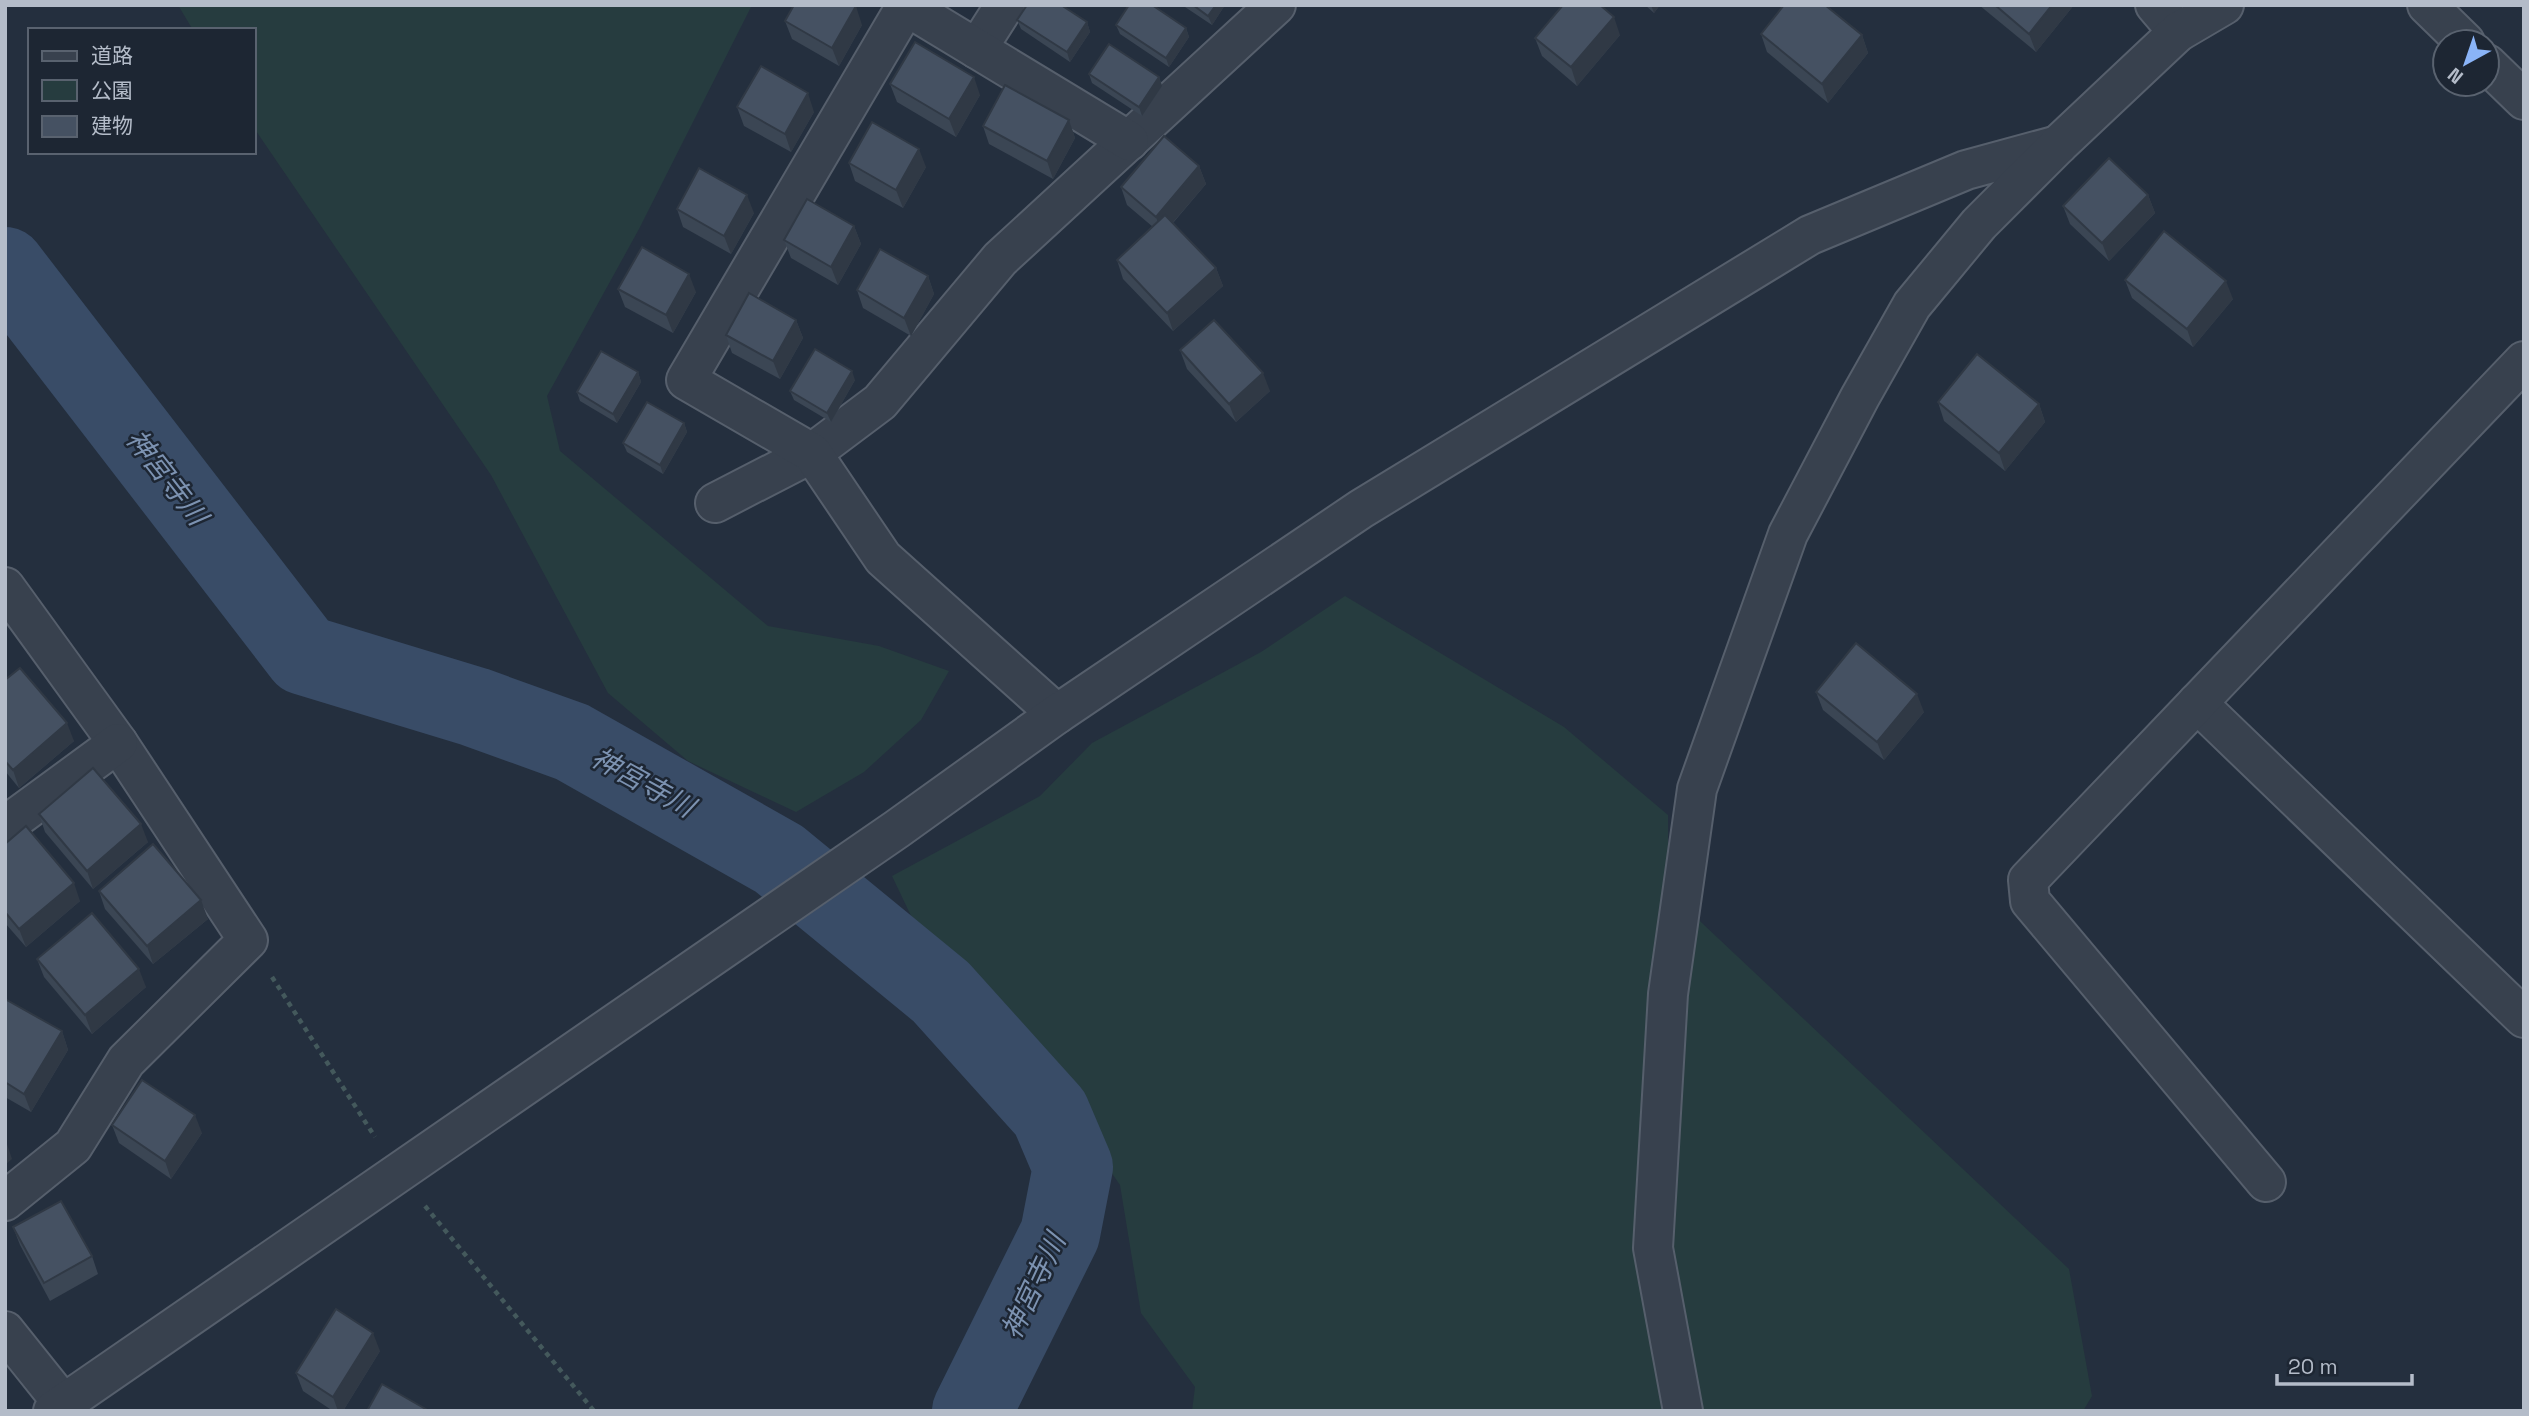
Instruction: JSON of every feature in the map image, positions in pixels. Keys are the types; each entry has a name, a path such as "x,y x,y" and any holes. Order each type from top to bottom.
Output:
{"street":[{"path":"977,49 1005,5"},
{"path":"715,503 812,453 880,402 1000,258 1276,5"},
{"path":"1683,1411 1653,1248 1668,994 1698,789 1788,534 1912,305 1979,224 2058,145 2167,19 2224,5"},
{"path":"2427,5 2451,28"},
{"path":"1057,714 883,558 812,453 686,380 906,6 1129,141"},
{"path":"2501,78 2524,100"},
{"path":"5,1331 62,1408 897,829 1057,714 1361,509 1810,235 1966,170 2058,145"},
{"path":"2266,1182 2030,901 2028,880 2524,361"},
{"path":"5,587 118,743 248,940 126,1061 72,1146 5,1201"},
{"path":"2197,703 2524,1018"},
{"path":"5,826 118,743"}],"green space":[{"path":"178,5 752,5 639,229 547,396 560,451 768,626 879,646 949,671 921,720 864,772 796,812 688,761 608,693 491,475 256,131 256,28 192,28"},
{"path":"1345,596 1564,727 1668,815 1668,891 2069,1269 2092,1396 2083,1411 1192,1411 1195,1387 1141,1313 1120,1185 1041,1070 955,1008 892,876 1040,796 1092,743 1261,652"}],"building":[{"path":"794,5 856,6 832,48 785,21"},
{"path":"1027,5 1061,5 1087,22 1067,52 1017,20"},
{"path":"1129,5 1152,5 1186,28 1166,58 1116,25"},
{"path":"1193,5 1216,5 1208,16"},
{"path":"1563,5 1600,5 1614,17 1571,67 1535,38"},
{"path":"1784,5 1825,5 1862,35 1822,84 1761,34"},
{"path":"1995,5 2052,5 2029,34"},
{"path":"915,42 974,77 949,119 890,84"},
{"path":"1109,44 1159,77 1139,107 1089,74"},
{"path":"761,66 808,93 785,134 737,107"},
{"path":"1005,85 1069,120 1047,161 983,126"},
{"path":"872,122 919,149 896,190 849,163"},
{"path":"1164,136 1199,166 1156,217 1121,187"},
{"path":"2109,158 2148,195 2102,243 2063,206"},
{"path":"699,168 747,195 724,236 677,209"},
{"path":"807,199 854,226 831,267 784,240"},
{"path":"1165,215 1216,268 1167,313 1117,260"},
{"path":"2164,231 2226,281 2187,329 2125,280"},
{"path":"642,247 689,274 666,315 618,289"},
{"path":"880,249 928,276 904,318 857,290"},
{"path":"749,293 796,320 773,361 726,335"},
{"path":"1214,320 1263,373 1229,404 1180,350"},
{"path":"815,349 852,371 827,413 790,391"},
{"path":"601,351 638,372 613,414 577,392"},
{"path":"1977,354 2039,404 1999,453 1938,402"},
{"path":"647,402 684,423 660,465 623,443"},
{"path":"1856,643 1917,694 1877,742 1816,692"},
{"path":"20,668 67,723 13,770 5,761 5,680"},
{"path":"93,768 141,824 87,871 39,814"},
{"path":"26,826 74,883 19,929 5,912 5,844"},
{"path":"153,844 201,900 147,946 99,891"},
{"path":"92,913 139,969 85,1015 37,959"},
{"path":"5,999 62,1031 24,1094 5,1082"},
{"path":"142,1080 195,1115 165,1161 112,1125"},
{"path":"61,1201 92,1256 44,1283 13,1227"},
{"path":"336,1309 373,1333 333,1397 296,1373"},
{"path":"382,1384 429,1411 367,1411"}],"waterway":[{"name":"神宮寺川","path":"5,267 304,655 475,707 572,742 779,859 941,992 1050,1113 1073,1167 1060,1234 972,1411"}]}
